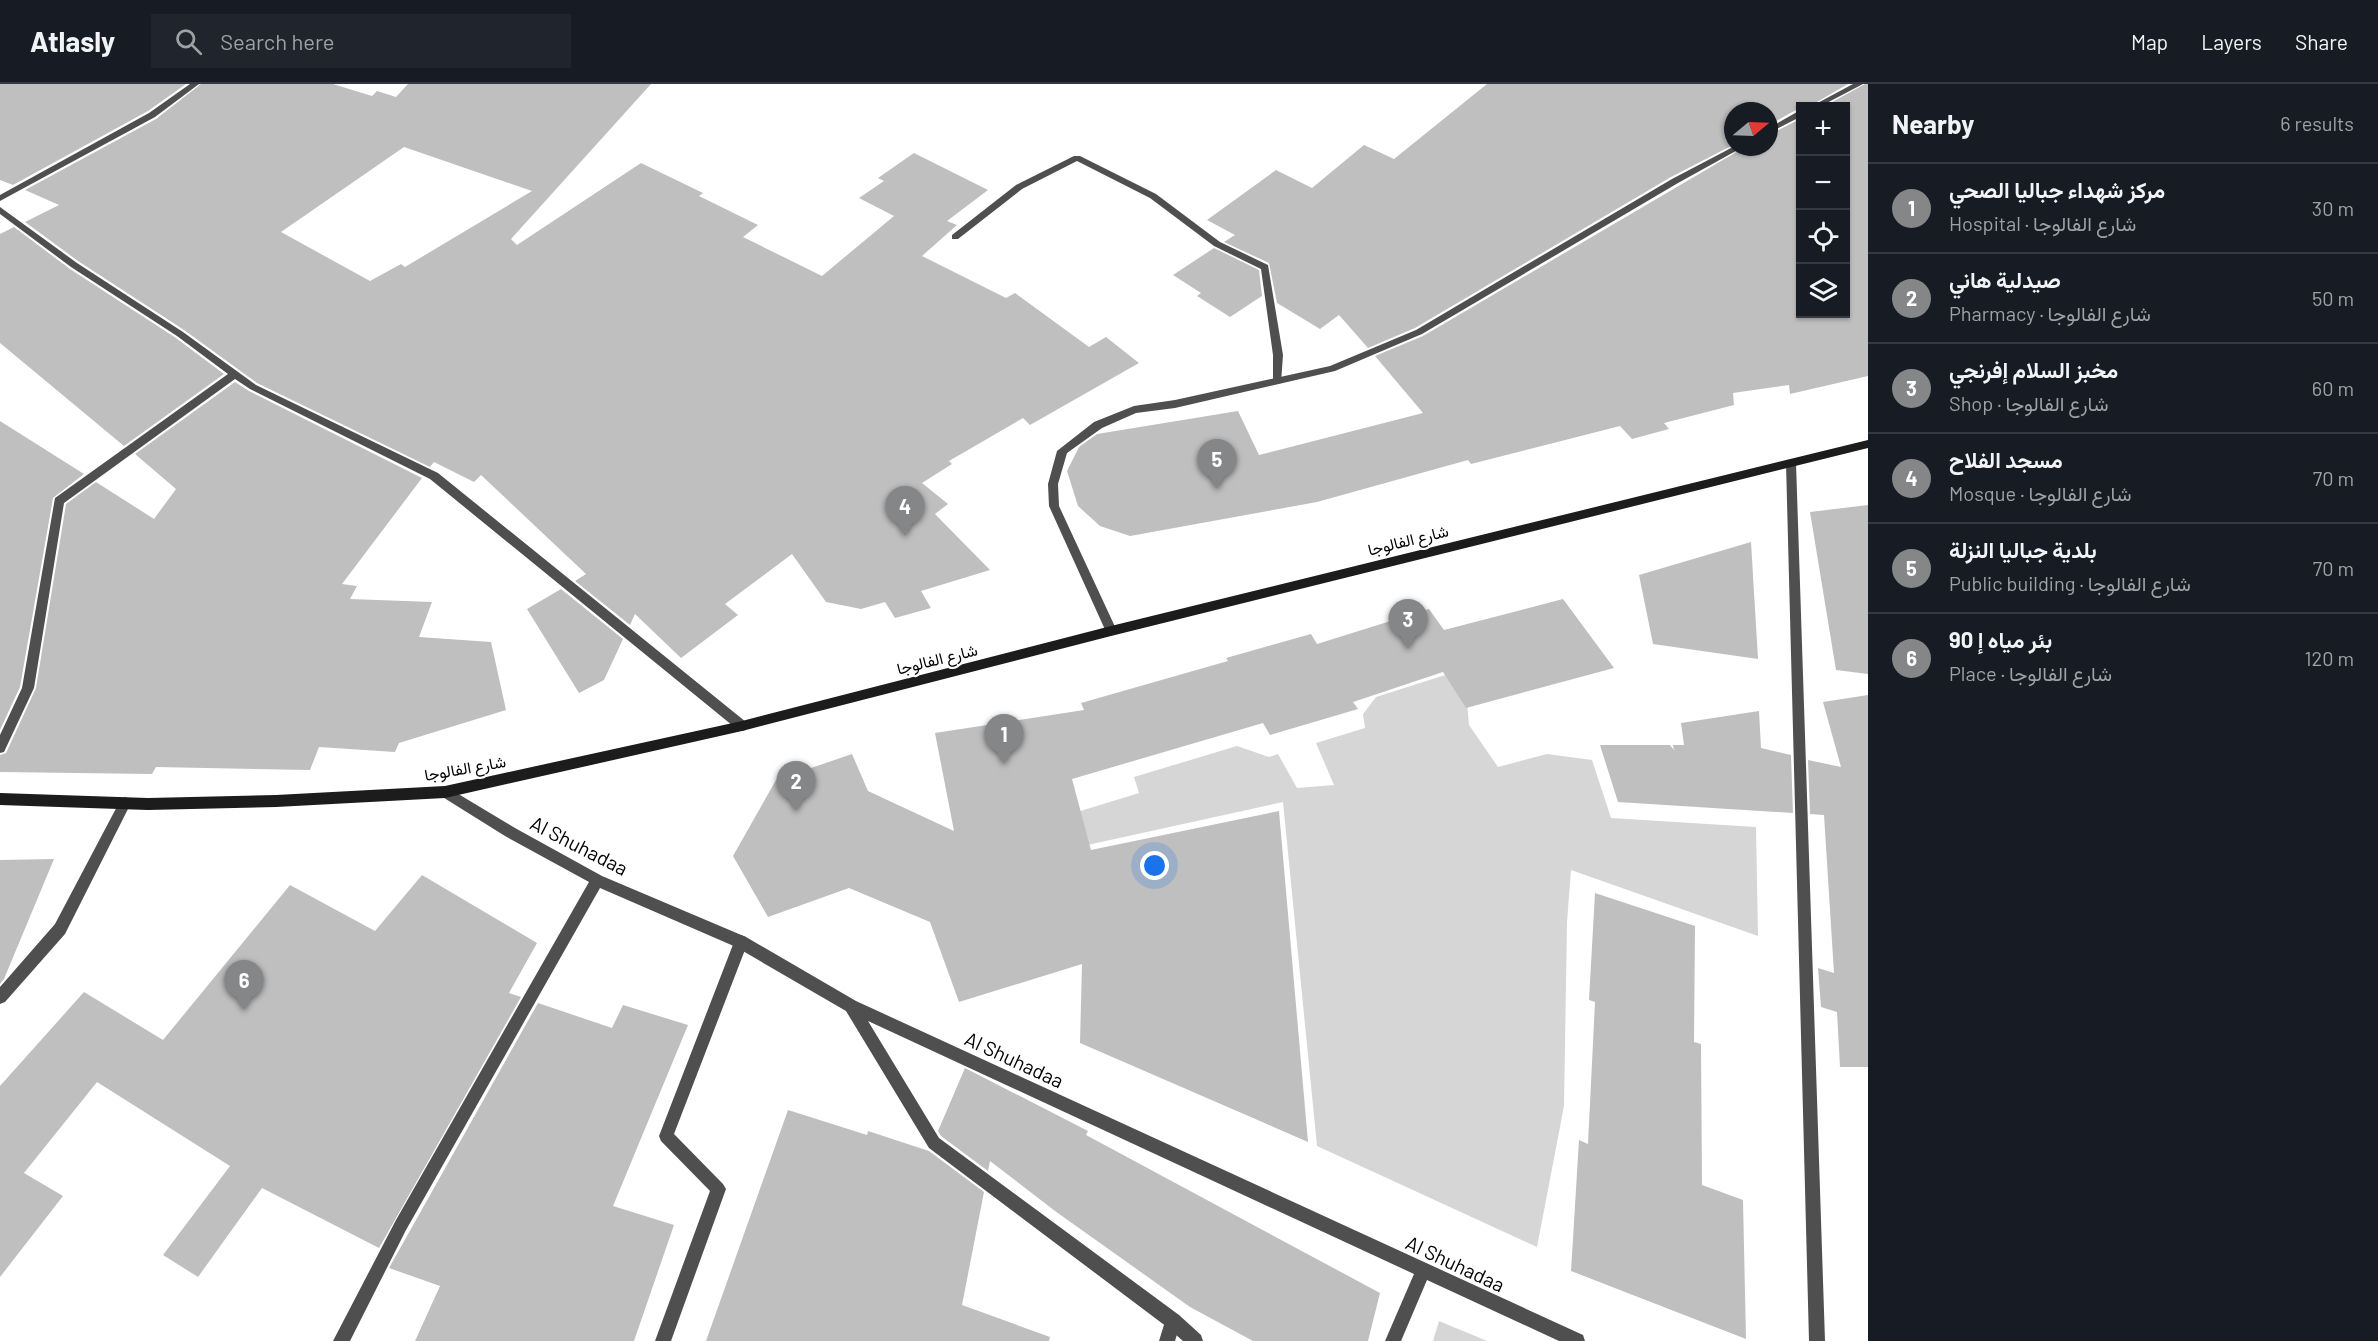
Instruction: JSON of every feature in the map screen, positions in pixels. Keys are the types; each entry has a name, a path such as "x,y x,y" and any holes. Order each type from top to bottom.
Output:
{"main road":[{"name":"شارع الفالوجا","path":"0,799 125,803 276,801 445,792 742,726 1112,631 1868,444"}],"street":[{"path":"0,198 152,115 195,84"},
{"path":"1824,102 1859,84"},
{"path":"1778,126 1796,116"},
{"path":"1112,631 1054,506 1053,484 1062,451 1098,425 1134,410 1175,404 1332,369 1419,332 1675,181 1724,155"},
{"path":"955,237 1019,187 1077,158 1153,196 1217,244 1265,267 1278,355 1278,381"},
{"path":"0,210 74,265 180,334 253,387 434,476 742,726"},
{"path":"0,748 28,688 58,501 235,374"},
{"path":"1791,463 1817,1341"},
{"name":"Al Shuhadaa","path":"445,792 510,832 597,880 741,942 851,1006 1577,1341"},
{"path":"0,997 60,929 125,803"},
{"path":"341,1341 401,1225 597,880"},
{"path":"663,1341 718,1189 666,1136 741,942"},
{"path":"851,1006 934,1143 1173,1321 1196,1341"},
{"path":"1393,1341 1423,1271"},
{"path":"1167,1341 1173,1321"}],"shaded area":[{"path":"1464,669 1469,725 1498,767 1547,754 1592,760 1611,818 1756,827 1758,936 1571,870 1567,922 1564,1106 1537,1247 1317,1146 1283,802 1060,851 1048,821 1139,793 1134,777 1237,746 1269,757 1278,754 1297,788 1334,785 1316,743 1365,728 1363,714 1376,697"},
{"path":"1439,1321 1487,1341 1433,1341"}],"building":[{"path":"0,84 186,84 148,111 13,185 0,180"},
{"path":"201,84 333,84 372,96 377,91 396,97 408,84 651,84 511,239 517,245 641,163 703,193 699,196 758,225 743,237 822,276 894,216 859,198 884,181 878,178 914,153 988,190 947,221 957,225 922,256 1006,298 1015,293 1089,347 1106,337 1139,363 1030,425 1023,418 949,461 952,464 922,483 948,504 935,514 990,570 921,591 931,608 895,618 885,602 861,609 826,602 792,554 725,604 738,615 681,658 635,614 630,625 575,581 586,574 481,475 474,482 434,462 430,467 257,383 184,330 78,261 25,222 59,205 25,190 156,119","holes":["404,147 532,191 405,267 401,264 370,281 281,232"]},
{"path":"1487,84 1848,84 1817,102 1796,102 1796,110 1778,120 1778,102 1724,102 1724,150 1671,177 1415,328 1368,348 1339,315 1320,329 1277,303 1269,263 1224,242 1235,235 1207,220 1276,170 1312,188 1364,145 1394,159"},
{"path":"1868,84 1868,376 1790,394 1789,385 1733,393 1734,405 1664,423 1669,429 1632,439 1620,426 1471,464 1468,460 1317,502 1130,536 1100,526 1078,506 1067,471 1079,447 1097,434 1238,411 1259,455 1423,413 1375,356 1423,336 1730,156 1778,156 1778,130 1796,121 1796,318 1850,318 1850,102 1832,102"},
{"path":"14,227 70,269 176,338 224,374 124,446 0,343 0,234"},
{"path":"1214,248 1259,270 1262,296 1230,317 1197,296 1201,293 1173,275"},
{"path":"235,382 422,478 342,584 357,586 350,599 432,602 419,637 491,642 506,710 399,743 395,752 319,747 310,770 156,767 152,774 0,772 0,755 6,753 36,688 66,504 96,482 154,519 176,489 135,454"},
{"path":"0,421 84,474 53,498 20,687 0,730"},
{"path":"1868,505 1868,674 1836,670 1810,512"},
{"path":"1751,542 1758,659 1653,644 1639,575"},
{"path":"561,589 623,639 604,680 579,693 527,609"},
{"path":"1563,599 1614,668 1466,708 1443,672 1353,702 1358,709 1270,735 1263,723 1072,779 1091,850 1279,811 1308,1142 1080,1043 1082,964 959,1002 930,922 849,888 768,917 733,856 776,780 852,754 868,791 954,831 935,733 1084,710 1081,703 1228,661 1226,658 1311,634 1317,644 1429,609 1444,630"},
{"path":"1868,695 1868,1067 1840,1067 1837,1012 1821,1007 1818,968 1834,973 1824,815 1810,814 1808,760 1841,767 1823,702"},
{"path":"1759,711 1761,748 1791,755 1793,813 1618,802 1600,745 1670,745 1674,750 1673,745 1684,745 1681,723"},
{"path":"54,859 4,979 0,984 0,860"},
{"path":"422,875 537,943 509,993 521,997 379,1248 262,1188 198,1277 163,1255 230,1166 97,1082 24,1173 63,1196 0,1277 0,1086 84,992 163,1040 290,885 375,931"},
{"path":"1595,893 1695,926 1694,1042 1701,1044 1702,1185 1743,1200 1746,1339 1571,1271 1579,1140 1588,1144 1595,1002 1589,1000"},
{"path":"538,1003 612,1028 623,1005 688,1025 613,1206 674,1225 634,1341 415,1341 440,1286 389,1268"},
{"path":"965,1068 1088,1131 1086,1135 1380,1293 1368,1341 1253,1341 1190,1307 1055,1211 990,1161 988,1171 941,1136 938,1131"},
{"path":"788,1110 867,1135 868,1131 929,1151 984,1192 962,1305 1050,1337 1049,1341 706,1341"}],"place":[{"name":"بلدية جباليا النزلة","path":"1217,489"},
{"name":"مسجد الفلاح","path":"905,536"},
{"name":"مخبز السلام إفرنجي","path":"1408,649"},
{"name":"مركز شهداء جباليا الصحي","path":"1004,764"},
{"name":"صيدلية هاني","path":"796,811"},
{"name":"بئر مياه إ 90","path":"244,1010"}]}
